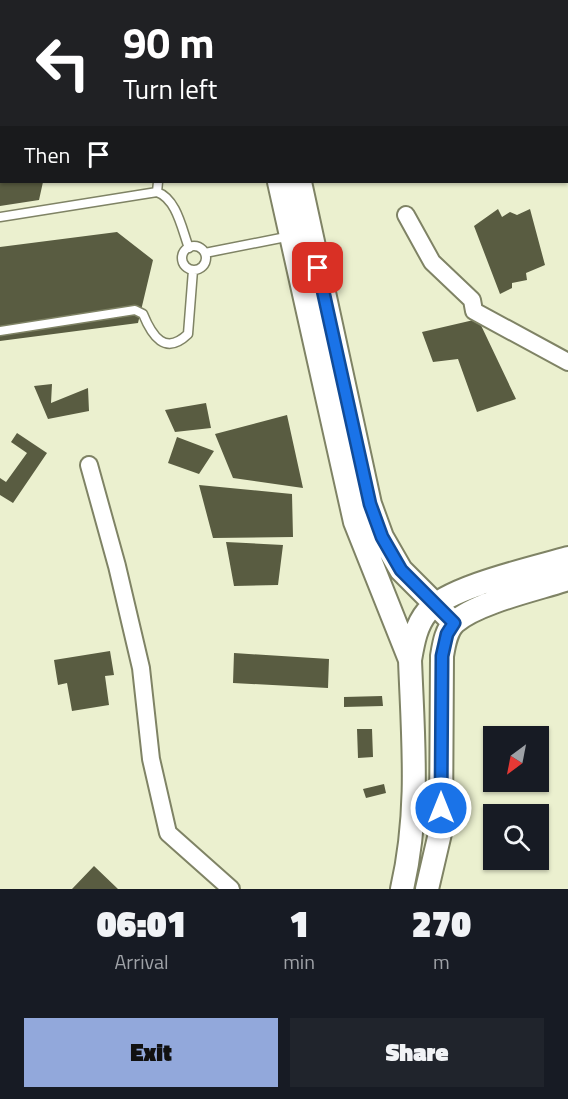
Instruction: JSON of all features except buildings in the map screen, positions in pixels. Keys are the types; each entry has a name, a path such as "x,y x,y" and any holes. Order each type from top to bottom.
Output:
{"street":[{"path":"279,183 355,522 410,660"},
{"path":"300,183 370,504 382,537 401,570"},
{"path":"406,215 432,262 472,300 474,311 568,362"},
{"path":"88,465 117,566 141,668 151,759 168,832 231,889"},
{"path":"368,551 401,570 454,623"},
{"path":"402,889 411,848 416,794 410,660 417,630 423,617 436,603 464,590 568,558"},
{"path":"427,889 441,829 442,656 447,634 454,623 476,610 568,579"}],"lane":[{"path":"158,183 158,192"},
{"path":"0,217 158,192 166,195 172,205 189,248"},
{"path":"205,254 291,236"},
{"path":"189,248 201,249 205,254 204,265 193,270 187,268 183,257 189,248"},
{"path":"0,331 135,310 144,314 150,330 157,339 165,344 173,343 188,334 193,270"}],"route":[{"path":"318,268 370,504 382,537 401,570 454,623 447,634 442,656 441,808"}]}
